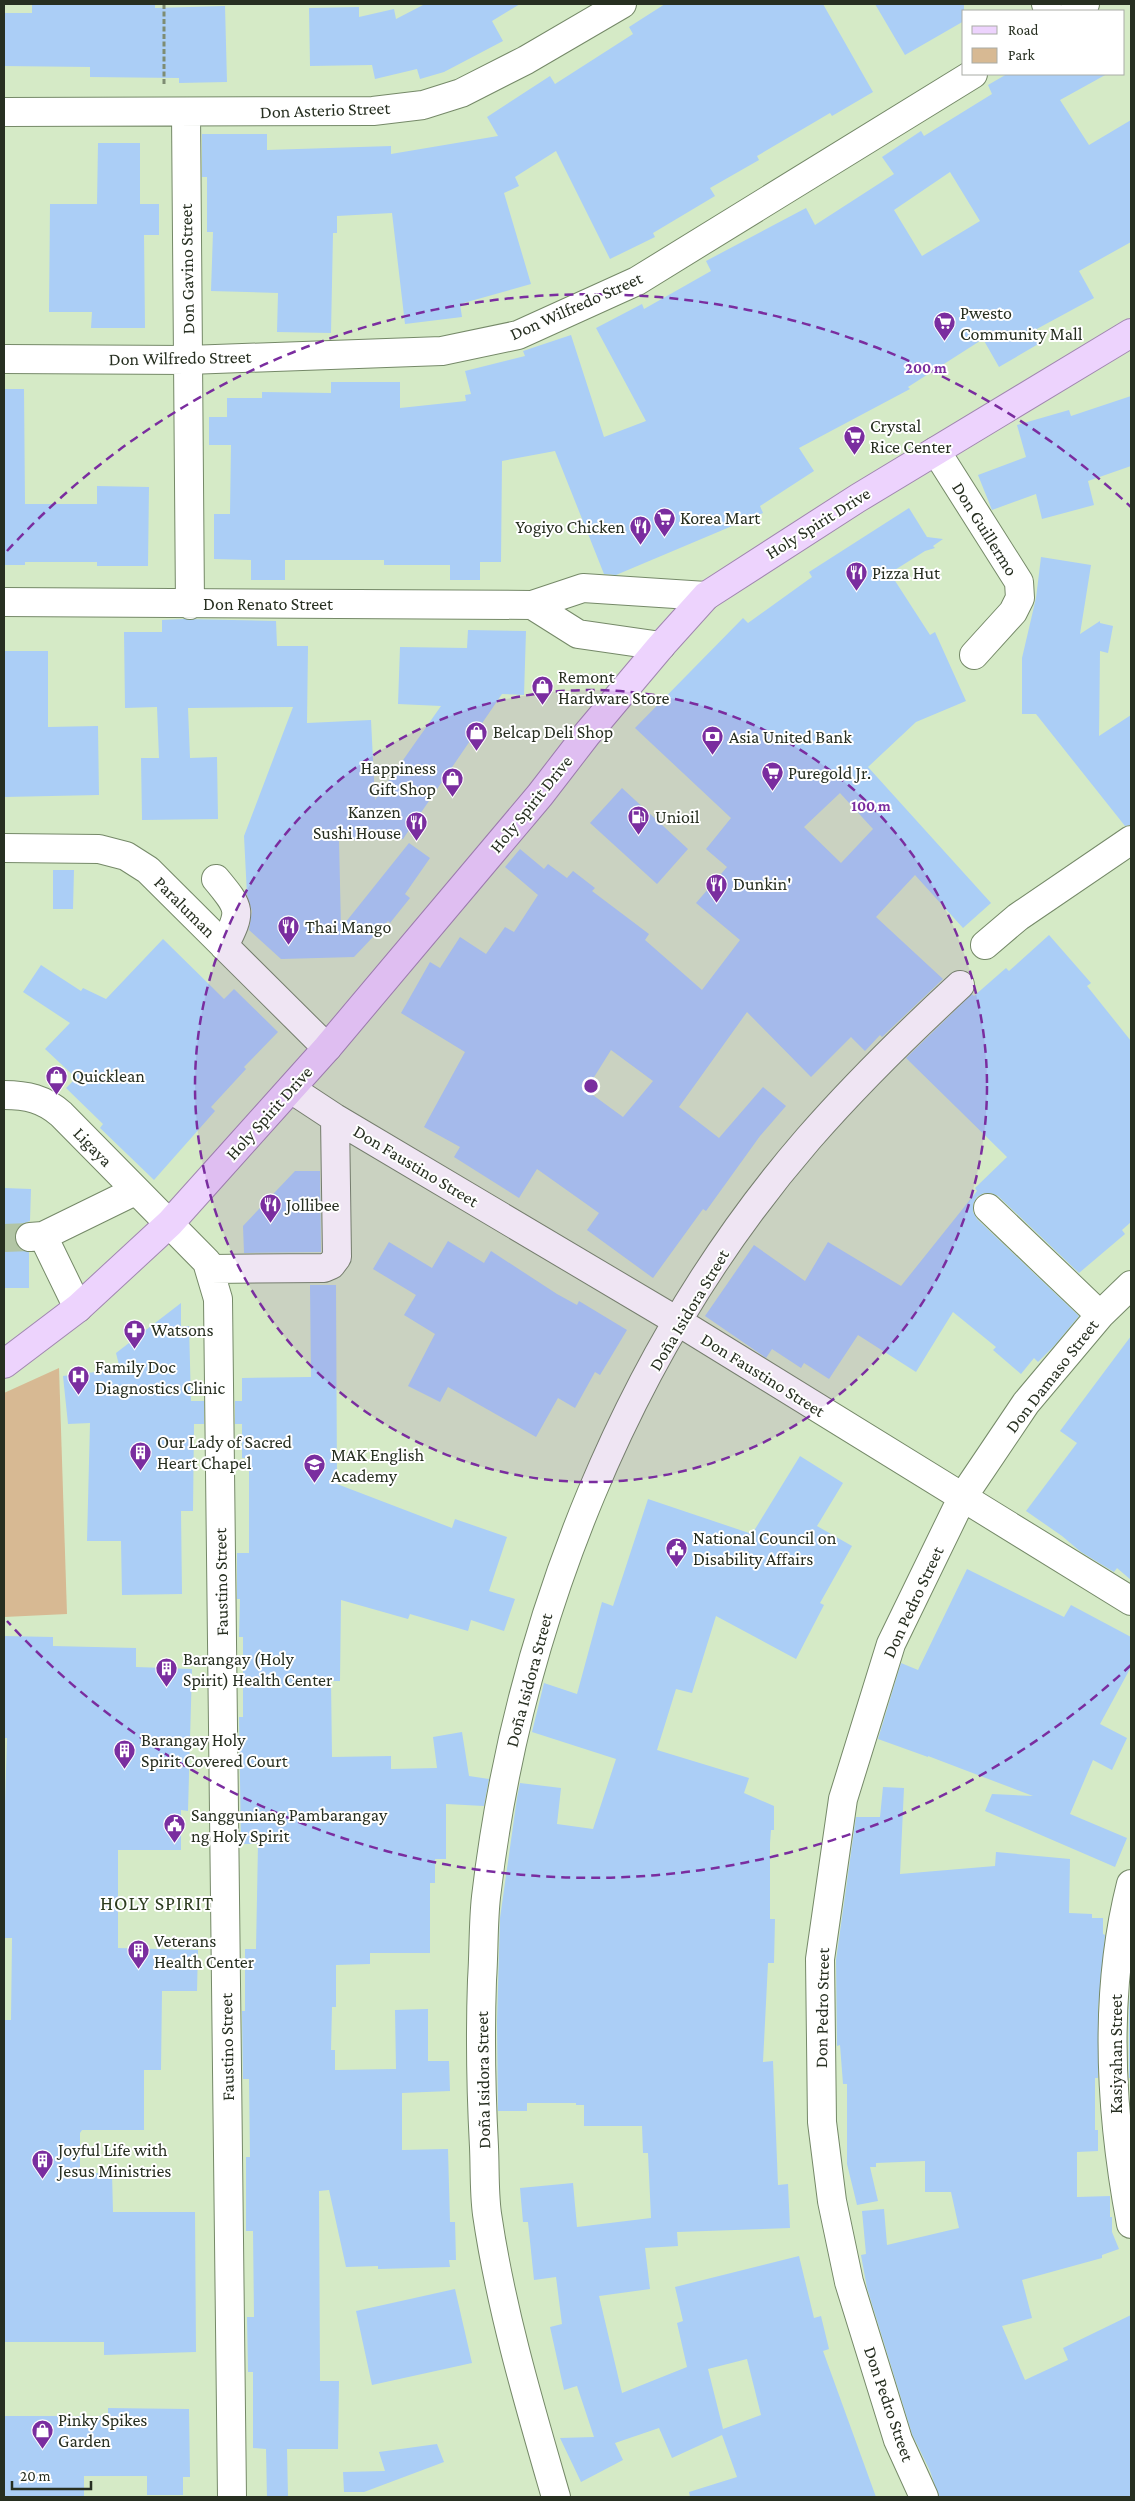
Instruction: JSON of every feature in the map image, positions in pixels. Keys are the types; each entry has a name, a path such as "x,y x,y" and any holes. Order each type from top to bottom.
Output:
{"main road":[{"name":"Holy Spirit Drive","path":"4,1364 78,1308 170,1223 327,1048 540,795 587,734 706,596 776,549 1131,333"}],"street":[{"name":"Don Asterio Street","path":"4,112 373,111 423,105 461,94 526,60 622,4"},
{"name":"Don Wilfredo Street","path":"4,359 188,360 442,351 518,335 637,281 972,75"},
{"name":"Don Gavino Street","path":"175,113 188,360 190,605"},
{"name":"Don Guillermo","path":"936,451 1019,582 1020,598 1013,612 974,655"},
{"name":"Don Renato Street","path":"4,602 190,605 532,605 583,588 706,596"},
{"path":"532,605 578,634 661,646"},
{"path":"985,945 1018,917 1131,840"},
{"name":"Paraluman","path":"4,848 99,850 126,856 148,870 327,1048"},
{"path":"216,879 233,900 236,908 236,923 224,946"},
{"name":"Doña Isidora Street","path":"556,2497 515,2356 487,2212 479,2052 486,1899 510,1747 550,1600 606,1457 678,1322 738,1229 805,1142 879,1060 960,985"},
{"name":"Don Faustino Street","path":"291,1089 335,1118 678,1322 1131,1601"},
{"name":"Ligaya","path":"4,1095 37,1098 51,1105 135,1191 170,1223"},
{"path":"211,1269 324,1268 332,1265 337,1257 335,1118"},
{"path":"78,1308 36,1237 135,1191"},
{"path":"988,1208 1100,1315"},
{"name":"Faustino Street","path":"170,1223 211,1269 218,1299 232,2497"},
{"name":"Don Damaso Street","path":"962,1498 1026,1403 1100,1315 1131,1285"},
{"name":"Don Pedro Street","path":"924,2497 898,2440 849,2282 832,2201 822,2122 820,1959 843,1799 891,1644 962,1498"},
{"name":"Kasiyahan Street","path":"1131,1884 1115,1985 1112,2073 1119,2160 1131,2224"}],"path":[{"path":"164,4 175,113"}],"green space":[{"path":"59,1368 67,1614 4,1617 4,1393"}],"building":[{"path":"32,4 155,4 155,8 225,6 227,82 179,83 179,78 90,77 90,67 4,66 4,13 32,13"},
{"path":"425,4 520,4 492,21 503,41 444,72 420,79 417,69 375,79 372,65 310,66 309,8 359,7 359,17 394,9 396,19"},
{"path":"665,4 823,4 873,92 832,116 830,113 757,156 759,160 710,188 715,196 653,233 655,237 610,259 556,151 515,177 519,186 504,193 531,284 460,304 462,317 405,324 392,213 337,216 337,233 333,233 331,333 277,332 278,293 211,291 213,232 207,232 207,177 202,177 202,134 267,134 267,150 391,146 391,154 498,136 487,117 550,76 555,84 633,34 629,27"},
{"path":"875,4 964,4 962,22 905,55"},
{"path":"1005,75 1105,75 1060,100 1089,145 1131,120 1131,242 1079,271 1094,298 1033,331 1040,343 999,367 983,339 908,387 910,389 799,448 814,471 760,506 763,513 616,575 604,574 555,451 502,461 501,562 480,562 480,580 450,580 450,565 384,565 384,560 285,560 285,580 251,580 251,560 214,559 214,514 230,514 231,445 209,445 209,417 227,417 227,398 262,398 262,392 331,393 331,382 400,382 400,408 466,401 465,395 471,394 465,371 525,356 523,351 571,335 604,437 646,421 596,328 642,304 644,309 711,271 706,261 806,208 815,225 894,174 882,157 921,131 924,136 992,94 988,85","holes":["950,172 980,221 922,256 894,210"]},
{"path":"98,143 140,143 140,204 159,204 159,235 144,235 145,328 91,328 92,312 49,312 50,204 97,204"},
{"path":"4,389 24,389 25,504 97,504 97,486 149,487 148,566 97,566 97,562 25,562 25,565 4,565"},
{"path":"1131,396 1131,466 1088,481 1094,505 1042,519 1036,494 992,510 978,475 1026,457 1017,425 1069,410 1071,416"},
{"path":"909,508 927,537 943,539 933,546 935,548 925,551 890,573 930,635 935,632 966,701 916,722 868,767 991,903 963,928 915,875 876,917 943,979 882,1037 880,1035 865,1051 851,1037 811,1077 747,1012 679,1107 719,1138 763,1087 786,1106 760,1136 706,1211 703,1209 653,1278 587,1230 599,1213 537,1169 519,1198 454,1157 460,1147 424,1127 465,1052 401,1013 430,962 440,968 460,937 486,954 505,927 514,932 538,895 505,867 520,849 544,869 548,864 567,878 573,871 595,888 592,891 649,934 645,940 702,990 740,940 696,903 727,867 706,849 731,818 635,728 743,618 748,623 812,577 809,572","holes":["840,793 873,829 841,863 804,827","611,1050 653,1081 623,1117 586,1090"]},
{"path":"1041,557 1091,565 1080,634 1100,621 1100,623 1113,626 1108,653 1100,651 1099,736 1131,715 1131,825 1125,826 1036,714 1022,714 1022,658 1036,598"},
{"path":"162,620 276,621 277,646 308,646 307,723 371,720 375,800 441,706 398,704 400,647 467,648 468,630 526,631 524,695 502,694 403,839 339,840 341,928 409,843 430,858 405,894 410,898 390,923 388,921 354,957 281,959 249,930 252,911 247,895 244,836 293,707 188,708 190,758 217,757 218,819 142,820 141,758 159,758 157,707 125,708 124,632 162,632"},
{"path":"4,651 48,651 48,727 98,726 99,795 4,797"},
{"name":"Unioil","path":"622,788 688,849 657,884 590,823"},
{"path":"53,870 74,870 73,909 53,909"},
{"path":"1049,935 1091,983 1087,986 1131,1041 1131,1222 1122,1230 1125,1234 1079,1273 998,1196 984,1193 977,1197 973,1204 973,1212 977,1219 1079,1316 1054,1346 1038,1362 1034,1358 1021,1374 993,1350 996,1347 953,1312 916,1372 858,1335 829,1379 804,1363 801,1368 772,1349 766,1358 705,1316 754,1245 805,1281 828,1242 901,1286 977,1191 975,1188 1007,1157 906,1058 972,994 974,996 1006,968 1009,971"},
{"path":"163,939 224,999 234,989 278,1032 244,1067 246,1069 211,1107 215,1111 154,1180 100,1128 103,1124 66,1088 76,1078 45,1049 70,1023 23,992 41,965 81,991 83,988 106,999"},
{"path":"295,1171 320,1171 321,1252 244,1253 243,1226"},
{"path":"4,1188 31,1189 30,1221 21,1224 16,1230 14,1238 17,1246 29,1252 29,1288 4,1288"},
{"path":"448,1241 484,1263 491,1251 557,1294 577,1305 579,1301 627,1330 600,1375 595,1372 575,1408 558,1398 536,1437 448,1387 440,1402 408,1386 435,1334 404,1315 416,1295 373,1269 389,1242 432,1268"},
{"path":"310,1285 336,1285 337,1484 452,1528 455,1519 507,1537 489,1591 515,1599 504,1631 471,1620 468,1631 410,1614 408,1619 341,1600 340,1681 331,1681 332,1757 391,1756 391,1769 437,1768 433,1737 462,1732 469,1776 489,1779 484,1806 446,1804 446,1859 435,1859 435,1883 430,1883 430,1953 370,1953 370,1964 336,1965 336,2007 332,2007 331,2050 335,2050 335,2070 396,2069 395,2010 428,2009 428,2061 449,2061 450,2091 402,2093 402,2150 448,2149 450,2222 455,2222 456,2260 449,2260 450,2267 378,2269 378,2266 346,2267 329,2190 319,2191 320,2381 339,2381 338,2449 287,2449 288,2497 267,2497 266,2449 253,2448 253,2372 248,2372 247,2317 254,2317 253,2231 246,2231 246,2157 250,2157 249,2079 243,2079 242,2011 245,2011 245,1949 256,1949 258,1844 241,1844 239,1717 243,1717 243,1637 239,1637 240,1599 237,1599 237,1553 249,1553 249,1458 242,1458 242,1424 235,1424 235,1401 242,1401 242,1378 311,1377"},
{"path":"181,1303 181,1326 189,1326 191,1401 204,1401 204,1424 194,1424 193,1511 181,1511 182,1594 122,1595 121,1541 87,1541 90,1423 68,1424 63,1376 120,1369 116,1353"},
{"path":"1131,1336 1131,1580 1117,1568 1114,1572 1081,1552 1026,1511 1077,1443 1060,1431"},
{"path":"800,1456 843,1483 817,1526 852,1546 820,1603 824,1605 796,1659 716,1616 692,1693 676,1689 657,1750 749,1778 744,1793 774,1806 774,1830 771,1830 770,1843 770,1919 775,1919 774,1963 768,1963 763,2062 773,2061 778,2185 788,2184 790,2228 677,2232 678,2246 645,2248 650,2289 599,2296 622,2393 687,2367 677,2323 683,2321 675,2287 799,2256 814,2318 821,2316 829,2349 823,2351 876,2497 690,2497 689,2492 737,2477 722,2435 672,2458 659,2428 615,2443 623,2460 581,2482 560,2438 594,2437 577,2386 564,2390 550,2327 562,2324 556,2277 534,2280 528,2222 523,2222 520,2188 573,2183 577,2227 651,2218 648,2153 643,2153 642,2126 584,2126 584,2105 576,2105 576,2103 527,2103 527,2111 498,2111 497,2022 500,1918 520,1783 561,1788 557,1824 593,1829 616,1759 532,1732 544,1683 577,1694 602,1602 613,1606 648,1499 752,1534","holes":["747,2359 761,2415 723,2429 708,2369"]},
{"path":"967,1569 1064,1617 1071,1605 1131,1637 1131,1667 1100,1724 1127,1738 1112,1770 1093,1760 1070,1814 1127,1838 1115,1867 985,1811 992,1794 1033,1796 878,1739 901,1663 918,1670"},
{"path":"4,1636 53,1637 53,1646 136,1648 136,1667 192,1669 188,1811 181,1810 181,1850 118,1850 118,1948 198,1950 197,1991 162,1991 161,2070 144,2070 144,2130 82,2130 80,2133 80,2173 112,2173 113,2212 195,2212 196,2352 104,2355 104,2342 4,2342 4,2020 11,2020 12,1938 4,1938 4,1837 7,1738 4,1738"},
{"path":"883,1787 904,1788 900,1874 995,1866 996,1852 1070,1859 1069,1913 1092,1914 1092,1918 1103,1918 1103,1934 1105,1935 1098,2010 1098,2078 1095,2078 1095,2130 1098,2130 1098,2151 1077,2152 1077,2197 1110,2196 1112,2232 1119,2249 1102,2255 1102,2258 1022,2280 1032,2318 1002,2326 1025,2380 1068,2360 1063,2348 1131,2315 1131,2497 939,2497 930,2471 912,2434 867,2288 861,2255 866,2254 862,2211 884,2209 887,2245 959,2228 951,2192 925,2192 925,2161 876,2163 876,2167 870,2167 878,2201 857,2205 847,2164 847,2084 843,2084 840,2045 837,2046 836,1960 856,1817 880,1817"},
{"path":"1131,1977 1131,2078 1129,2078 1129,2011"},
{"path":"455,2289 472,2363 372,2385 356,2311"},
{"path":"108,2408 189,2409 190,2477 183,2477 183,2495 147,2495 147,2476 84,2476 84,2497 4,2497 4,2416 108,2416"},
{"path":"437,2444 444,2462 364,2492 344,2492 343,2472 385,2471 379,2452"}],"tunnel":[{"path":"4,1238 30,1237"}],"place":[{"name":"Pwesto Community Mall","path":"944,342"},
{"name":"Crystal Rice Center","path":"854,455"},
{"name":"Korea Mart","path":"664,537"},
{"name":"Yogiyo Chicken","path":"641,546"},
{"name":"Pizza Hut","path":"856,592"},
{"name":"Remont Hardware Store","path":"542,706"},
{"name":"Belcap Deli Shop","path":"477,751"},
{"name":"Asia United Bank","path":"713,756"},
{"name":"Puregold Jr.","path":"772,792"},
{"name":"Happiness Gift Shop","path":"452,797"},
{"name":"Unioil","path":"639,836"},
{"name":"Kanzen Sushi House","path":"417,841"},
{"name":"Dunkin'","path":"717,903"},
{"name":"Thai Mango","path":"289,946"},
{"name":"Quicklean","path":"56,1095"},
{"name":"Jollibee","path":"270,1224"},
{"name":"Watsons","path":"135,1349"},
{"name":"Family Doc Diagnostics Clinic","path":"79,1396"},
{"name":"Our Lady of Sacred Heart Chapel","path":"141,1471"},
{"name":"MAK English Academy","path":"315,1484"},
{"name":"National Council on Disability Affairs","path":"677,1567"},
{"name":"Barangay (Holy Spirit) Health Center","path":"167,1688"},
{"name":"Barangay Holy Spirit Covered Court","path":"125,1769"},
{"name":"Sangguniang Pambarangay ng Holy Spirit","path":"175,1844"},
{"name":"Veterans Health Center","path":"138,1970"},
{"name":"Joyful Life with Jesus Ministries","path":"42,2179"},
{"name":"Pinky Spikes Garden","path":"42,2449"}],"district":[{"name":"HOLY SPIRIT","path":"157,1903"}]}
